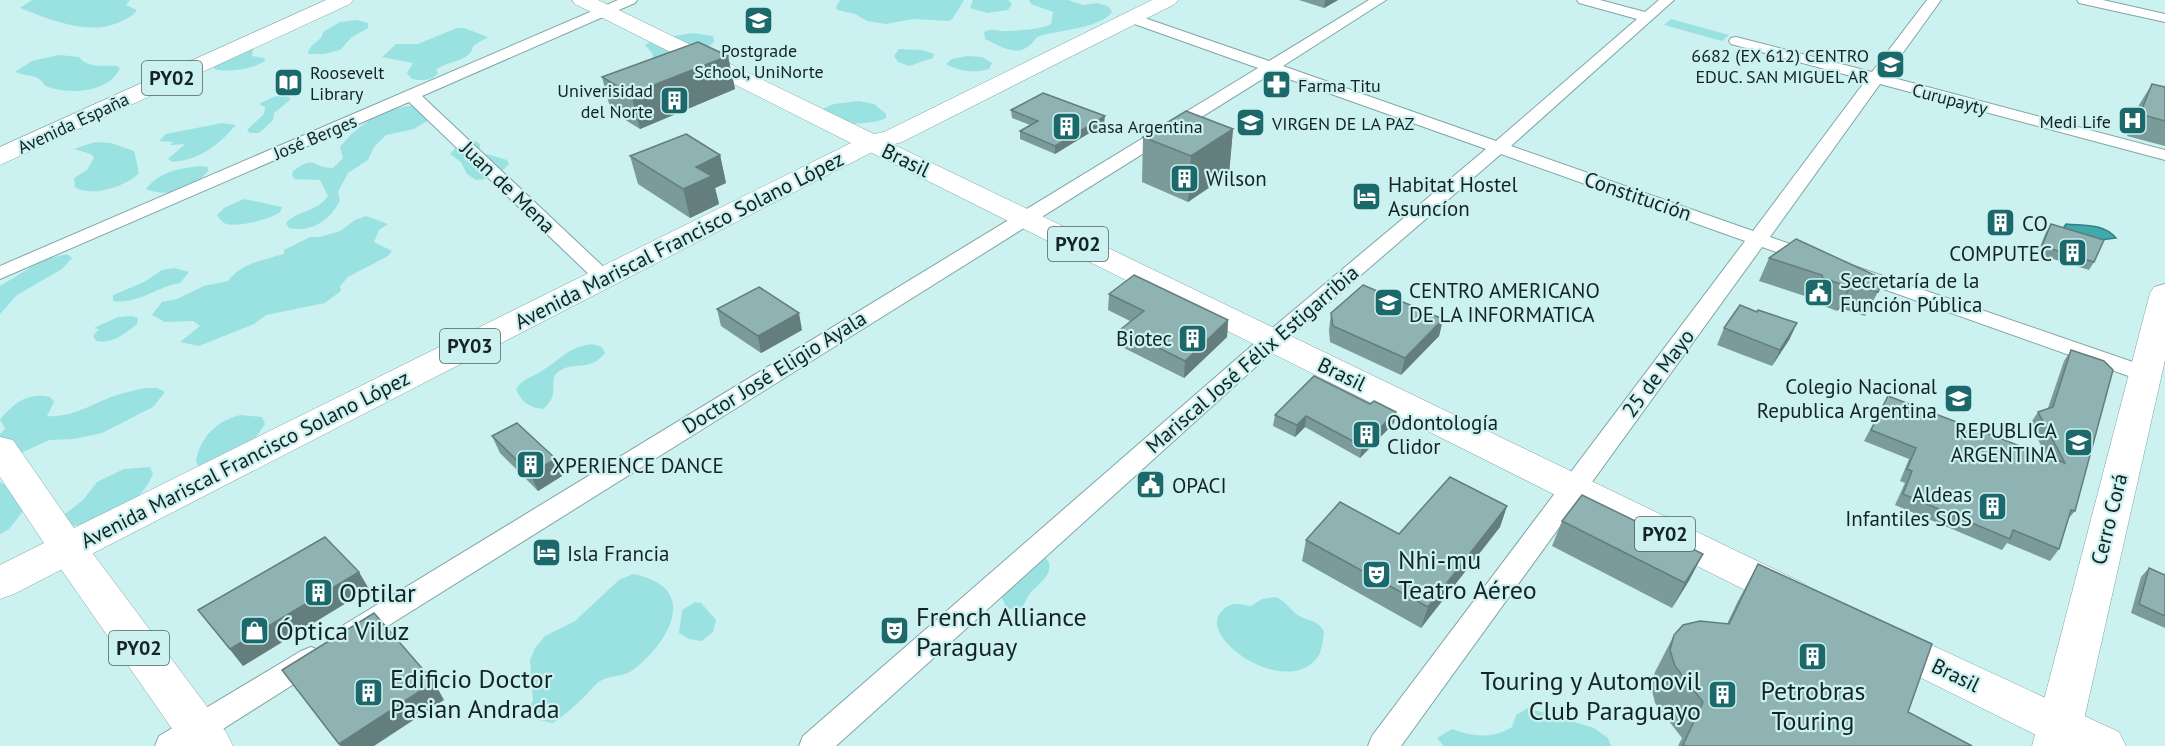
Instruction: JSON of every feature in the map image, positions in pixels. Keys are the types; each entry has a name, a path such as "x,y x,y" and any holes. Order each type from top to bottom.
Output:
{"main road":[{"name":"Avenida España","path":"0,157 343,0"},
{"name":"Brasil","path":"582,0 1839,619 2057,736 2103,746"},
{"path":"1138,9 1133,11 1153,0"},
{"name":"Avenida Mariscal Francisco Solano López","path":"12,577 68,549 70,535 82,536 104,531 872,143 875,135 1138,9 1168,0"},
{"name":"Cerro Corá","path":"2057,736 2165,292"},
{"path":"0,449 68,549"},
{"name":"PY02","path":"68,549 193,740"}],"street":[{"name":"José Berges","path":"0,273 630,0"},
{"name":"Doctor José Eligio Ayala","path":"193,740 1024,218 1379,0"},
{"path":"1584,0 1647,17"},
{"name":"Mariscal José Félix Estigarribia","path":"814,746 1272,340 1498,148 1667,0"},
{"name":"25 de Mayo","path":"1383,746 1934,0"},
{"path":"2084,0 2165,18"},
{"name":"Constitución","path":"1138,9 1270,67 2145,374"},
{"name":"Curupayty","path":"1736,41 2165,155"},
{"name":"Juan de Mena","path":"412,95 604,278"}],"shaded area":[{"path":"32,0 130,0 126,5 137,10 128,18 109,26 84,27 58,22 20,8"},
{"path":"840,0 964,0 949,21 913,19 886,24 867,21 855,14 837,10 836,7"},
{"path":"973,0 1008,0 1012,4 1008,10 987,13 970,8"},
{"path":"1029,0 1068,0 1083,5 1097,3 1108,6 1112,12 1106,18 1088,26 1037,37 1031,44 1019,50 1006,49 985,39 984,32 987,31 1030,29 1051,24 1053,12 1031,4"},
{"path":"1671,19 1729,35 1722,41 1664,25"},
{"path":"357,20 368,23 368,28 352,37 340,50 324,54 308,54 323,32 340,22"},
{"path":"457,28 464,28 488,37 473,46 464,58 436,70 438,73 436,76 430,79 412,79 407,73 413,63 382,57 396,44 418,44"},
{"path":"693,33 713,36 714,42 702,52 654,59 645,45 655,39"},
{"path":"249,48 253,49 252,56 264,58 265,61 240,70 214,69 214,66"},
{"path":"899,49 922,50 934,54 933,58 909,66 898,62 894,56"},
{"path":"59,55 79,57 92,65 120,68 115,76 99,87 78,91 48,87 38,78 15,72 32,61"},
{"path":"967,56 982,57 992,63 989,69 978,71 957,69 946,64 952,59"},
{"path":"282,95 289,96 290,100 274,113 273,120 259,133 250,133 247,130 264,114 265,107 259,104"},
{"path":"859,101 874,104 886,114 886,118 875,122 835,127 820,110 834,104"},
{"path":"419,105 430,114 427,121 414,129 386,135 374,147 368,160 348,173 338,192 340,200 326,219 305,229 289,228 286,223 318,205 328,196 320,180 295,179 292,175 293,171 306,163 333,168 343,158 340,147 365,123 396,109"},
{"path":"222,123 236,125 215,145 192,158 173,162 168,159 185,144 170,145 173,142 159,141 166,134"},
{"path":"475,141 480,144 480,152 507,160 509,164 495,178 476,180 467,174 461,162 450,154 458,145"},
{"path":"95,142 111,143 134,151 139,173 126,182 109,189 90,191 75,187 74,178 87,170 94,158 91,154 74,149"},
{"path":"200,166 208,167 208,171 188,187 163,193 146,189 163,175"},
{"path":"244,199 282,207 275,215 236,225 224,223 217,215 224,208"},
{"path":"366,216 388,224 379,230 374,242 392,251 388,256 348,277 340,286 341,291 325,303 266,315 254,324 199,346 180,342 200,326 193,321 165,322 152,315 162,302 177,299 204,286 228,281 246,266 284,254 284,250 310,237 320,237 340,231 355,220"},
{"path":"2066,224 2099,228 2116,238 2100,240 2066,229 2064,227"},
{"path":"67,254 72,258 62,269 17,295 0,314 0,286 43,260"},
{"path":"174,268 189,272 180,283 139,298 113,301 113,295 144,282 162,270"},
{"path":"118,317 138,318 137,324 128,331 113,340 96,341 93,336 99,329 94,328"},
{"path":"593,344 602,347 605,353 593,363 570,367 558,372 554,379 552,398 543,409 530,405 520,397 516,389 525,380 571,350"},
{"path":"145,388 157,388 165,392 153,407 102,433 74,439 49,440 0,463 0,434 5,429 0,419 22,400 35,396 50,397 54,402 47,416 56,416 66,415 117,395"},
{"path":"241,415 262,417 265,424 241,459 200,468 196,462 205,438 224,421"},
{"path":"150,467 153,474 147,486 128,506 90,524 64,525 60,518 83,500 97,482 124,469"},
{"path":"0,482 31,501 9,529 0,534"},
{"path":"1043,555 1049,565 1044,579 1030,593 1021,608 1007,609 1000,594"},
{"path":"633,574 654,581 667,591 673,603 667,631 658,645 633,670 600,681 574,707 553,723 525,717 533,700 530,660 535,648 545,636 575,621 619,580"},
{"path":"1276,597 1299,616 1318,624 1324,632 1319,655 1309,666 1295,671 1264,668 1249,661 1236,651 1225,641 1218,629 1217,620 1225,608 1233,604 1251,606 1262,599"},
{"path":"695,602 701,603 716,620 713,632 702,641 689,639 679,633 682,610"},
{"path":"1528,708 1594,728 1608,738 1611,746 1444,746 1437,738 1452,729 1483,736 1498,734 1512,727 1516,715"}],"building":[{"path":"698,42 728,56 631,94 602,77"},
{"path":"2152,84 2165,87 2165,121 2140,114"},
{"name":"Casa Argentina","path":"1043,93 1105,116 1055,146 1020,131 1038,121 1011,110"},
{"path":"1186,111 1233,129 1191,156 1143,137"},
{"path":"686,134 720,155 696,167 712,176 683,189 630,156"},
{"path":"2051,224 2104,240 2094,262 2042,246"},
{"path":"1796,239 1883,279 1878,292 1852,284 1849,287 1823,278 1822,275 1769,258"},
{"path":"1134,275 1228,320 1185,361 1121,329 1144,311 1109,294"},
{"path":"1363,285 1443,319 1405,358 1333,326 1331,313"},
{"path":"759,287 799,313 758,336 717,309"},
{"path":"1740,305 1797,323 1780,350 1724,328"},
{"path":"2071,350 2104,361 2113,370 2075,511 2071,510 2059,549 2013,530 2010,539 1903,494 1912,471 1907,469 1916,448 1871,430 1888,396 2065,463 2038,412 2053,407"},
{"path":"1314,376 1370,404 1374,401 1396,412 1362,446 1306,416 1297,425 1275,415"},
{"path":"517,423 556,459 530,473 492,436"},
{"path":"1450,477 1507,506 1428,607 1306,540 1340,502 1399,534"},
{"path":"1582,495 1703,554 1685,583 1562,521"},
{"path":"325,537 359,572 230,649 198,610"},
{"path":"1758,564 1932,644 1908,712 1972,746 1683,745 1703,702 1675,666 1670,650 1674,635 1683,625 1700,621 1729,624"},
{"path":"2149,568 2165,575 2165,616 2139,604"},
{"name":"Edificio Doctor Pasian Andrada","path":"374,613 434,682 339,744 282,670"}],"place":[{"name":"Postgrade School, UniNorte","path":"759,21"},
{"name":"6682 (EX 612) CENTRO EDUC. SAN MIGUEL AR","path":"1890,65"},
{"name":"Roosevelt Library","path":"289,82"},
{"name":"Farma Titu","path":"1277,85"},
{"name":"Univerisidad del Norte","path":"674,100"},
{"name":"Medi Life","path":"2132,121"},
{"name":"VIRGEN DE LA PAZ","path":"1251,123"},
{"name":"Casa Argentina","path":"1067,126"},
{"name":"Wilson","path":"1185,178"},
{"name":"Habitat Hostel Asuncíon","path":"1367,196"},
{"name":"CO","path":"2001,223"},
{"name":"COMPUTEC","path":"2073,253"},
{"name":"Secretaría de la Función Pública","path":"1819,292"},
{"name":"CENTRO AMERICANO DE LA INFORMATICA","path":"1388,302"},
{"name":"Biotec","path":"1193,338"},
{"name":"Colegio Nacional Republica Argentina","path":"1958,398"},
{"name":"Odontología Clidor","path":"1366,434"},
{"name":"REPUBLICA ARGENTINA","path":"2078,442"},
{"name":"XPERIENCE DANCE","path":"531,465"},
{"name":"OPACI","path":"1151,485"},
{"name":"Aldeas Infantiles SOS","path":"1993,506"},
{"name":"Isla Francia","path":"546,553"},
{"name":"Nhi-mu Teatro Aéreo","path":"1377,574"},
{"name":"Optilar","path":"318,592"},
{"name":"Óptica Viluz","path":"255,630"},
{"name":"French Alliance Paraguay","path":"895,631"},
{"name":"Petrobras Touring","path":"1813,656"},
{"name":"Edificio Doctor Pasian Andrada","path":"369,693"},
{"name":"Touring y Automovil Club Paraguayo","path":"1722,695"}]}
